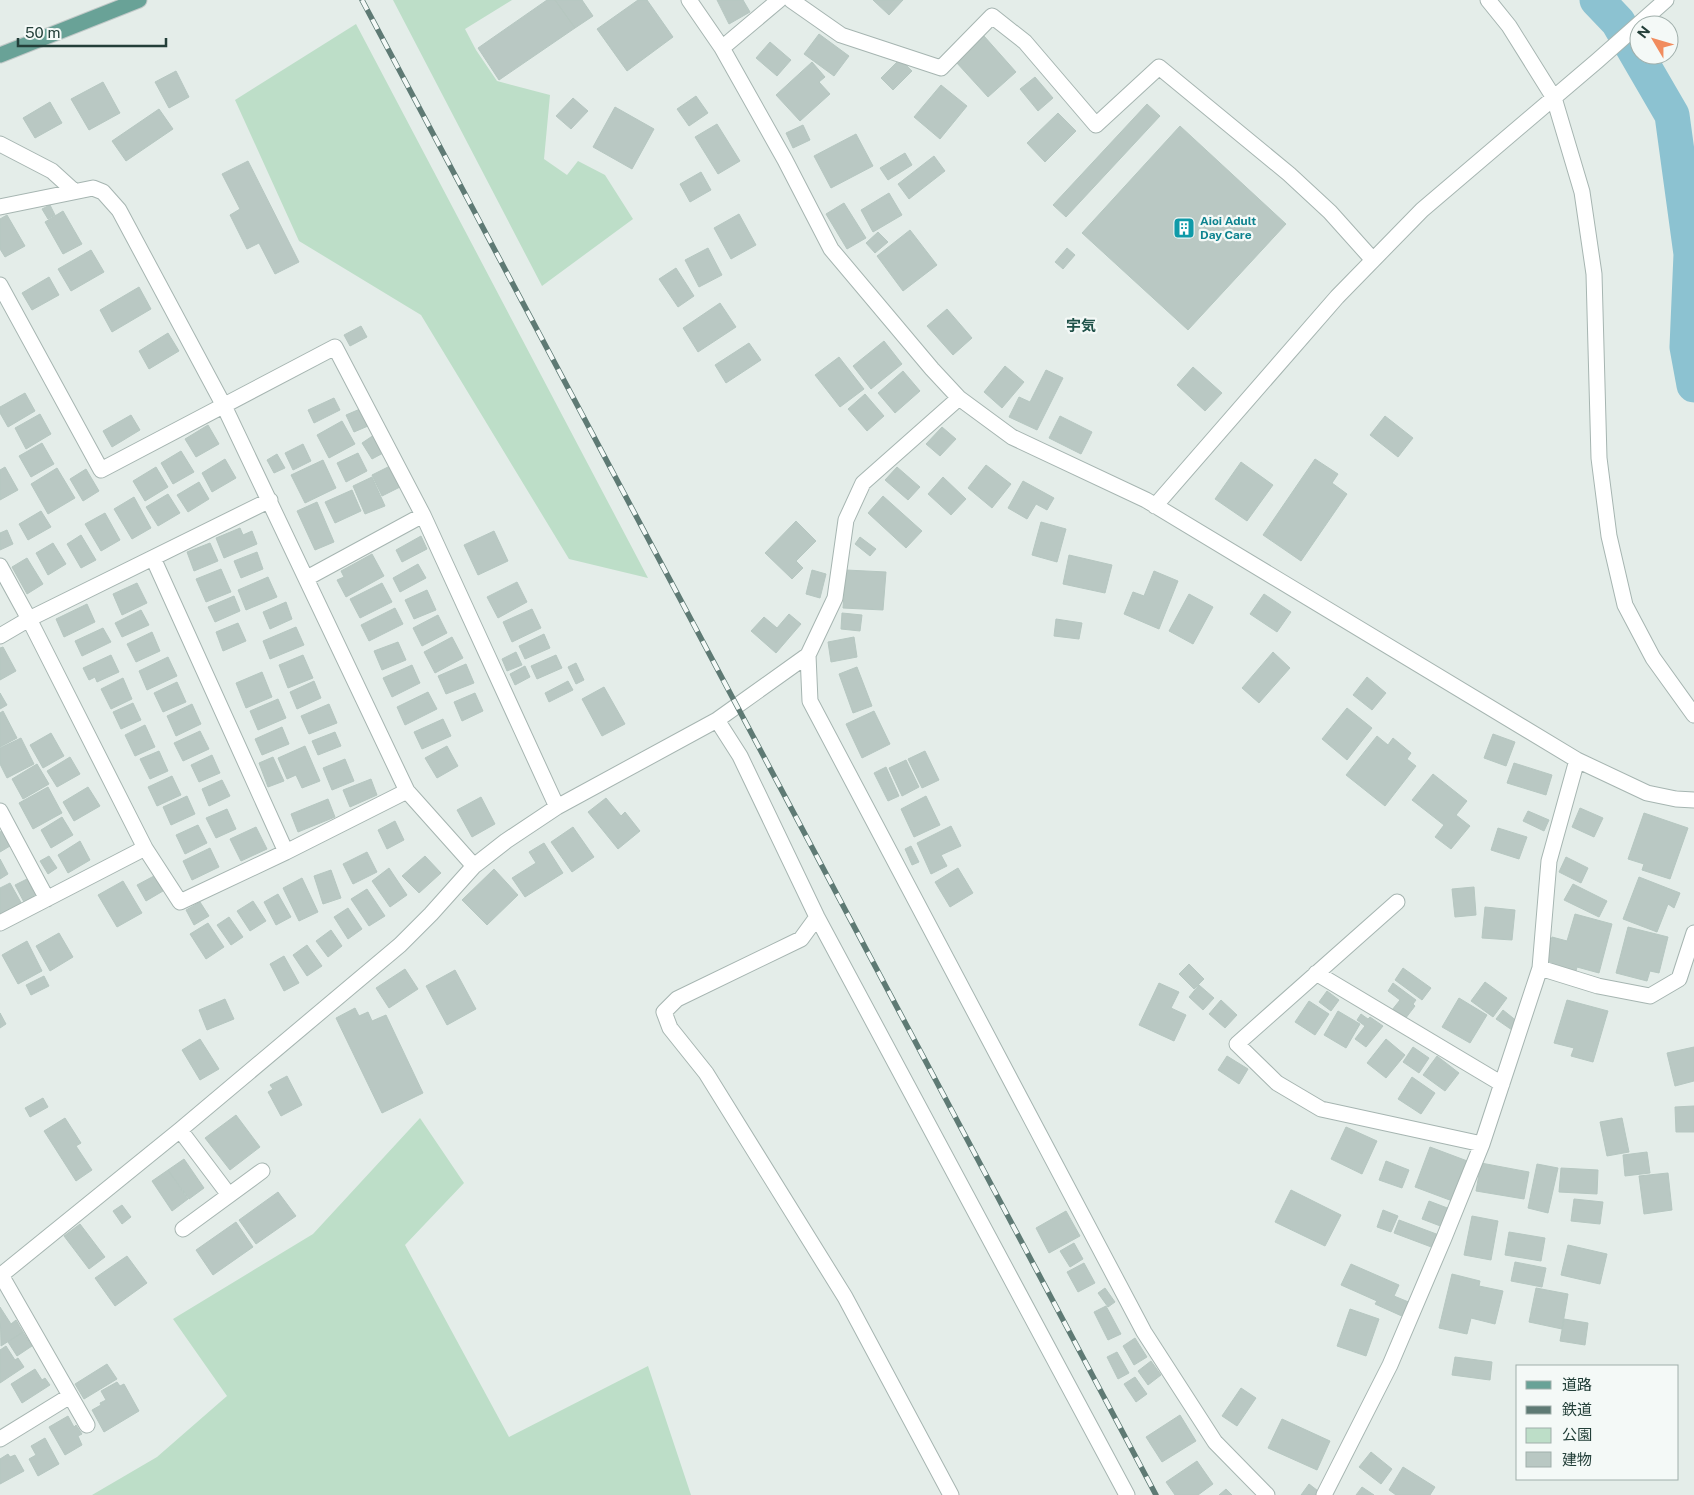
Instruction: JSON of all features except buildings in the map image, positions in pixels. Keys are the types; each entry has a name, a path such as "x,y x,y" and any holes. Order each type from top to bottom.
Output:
{"main road":[{"path":"0,55 139,0"}],"street":[{"path":"689,0 722,48 785,160 831,249 932,369 959,398 1012,437 1156,506 1577,760 1647,793 1676,799 1694,800"},
{"path":"722,48 778,0"},
{"path":"791,0 840,36 940,68 992,16 1025,42 1096,125 1159,67 1289,174 1330,212 1373,260"},
{"path":"1488,0 1509,26 1554,98 1582,192 1594,274 1599,458 1609,536 1625,605 1653,658 1694,715"},
{"path":"1156,506 1337,297 1422,210 1597,61 1659,3"},
{"path":"0,144 52,171 74,191"},
{"path":"0,207 93,188 103,192 119,210 224,406 407,791 474,866"},
{"path":"0,285 101,470 335,347 423,515 557,807"},
{"path":"959,398 863,483 846,520 835,598 808,654 810,701 1144,1332 1215,1442 1267,1495"},
{"path":"0,636 29,619 270,500"},
{"path":"307,578 423,515"},
{"path":"153,558 286,852"},
{"path":"0,566 29,619 145,848 180,902 286,852 407,791"},
{"path":"87,1425 1,1276 180,1130 400,945 474,866 506,841 557,807 717,720 808,654"},
{"path":"717,720 740,756 817,917 1126,1495"},
{"path":"1324,1495 1390,1365 1482,1144 1540,968 1549,861 1577,760"},
{"path":"0,811 47,899"},
{"path":"0,923 145,848"},
{"path":"1397,902 1237,1044 1277,1083 1321,1109 1482,1144"},
{"path":"817,917 802,939 677,999 664,1012 670,1028 706,1073 845,1297 951,1495"},
{"path":"1540,968 1598,986 1650,996 1679,980 1694,933"},
{"path":"1316,974 1502,1084"},
{"path":"180,1130 229,1195"},
{"path":"184,1229 262,1171"},
{"path":"0,1439 70,1396"}],"green space":[{"path":"393,0 512,0 465,29 476,50 497,81 550,95 544,159 567,175 578,161 605,175 633,219 542,286"},
{"path":"356,24 648,578 569,559 421,315 299,241 235,100"},
{"path":"420,1118 464,1183 405,1245 509,1437 648,1366 691,1495 92,1495 157,1457 227,1396 173,1319 313,1234"}],"waterway":[{"path":"1597,0 1618,22 1672,115 1691,254 1687,347 1694,385"}],"railway":[{"path":"362,0 1156,1495"}],"place":[{"name":"Aioi Adult Day Care","path":"1184,228"}],"district":[{"name":"宇気","path":"1081,326"}]}
